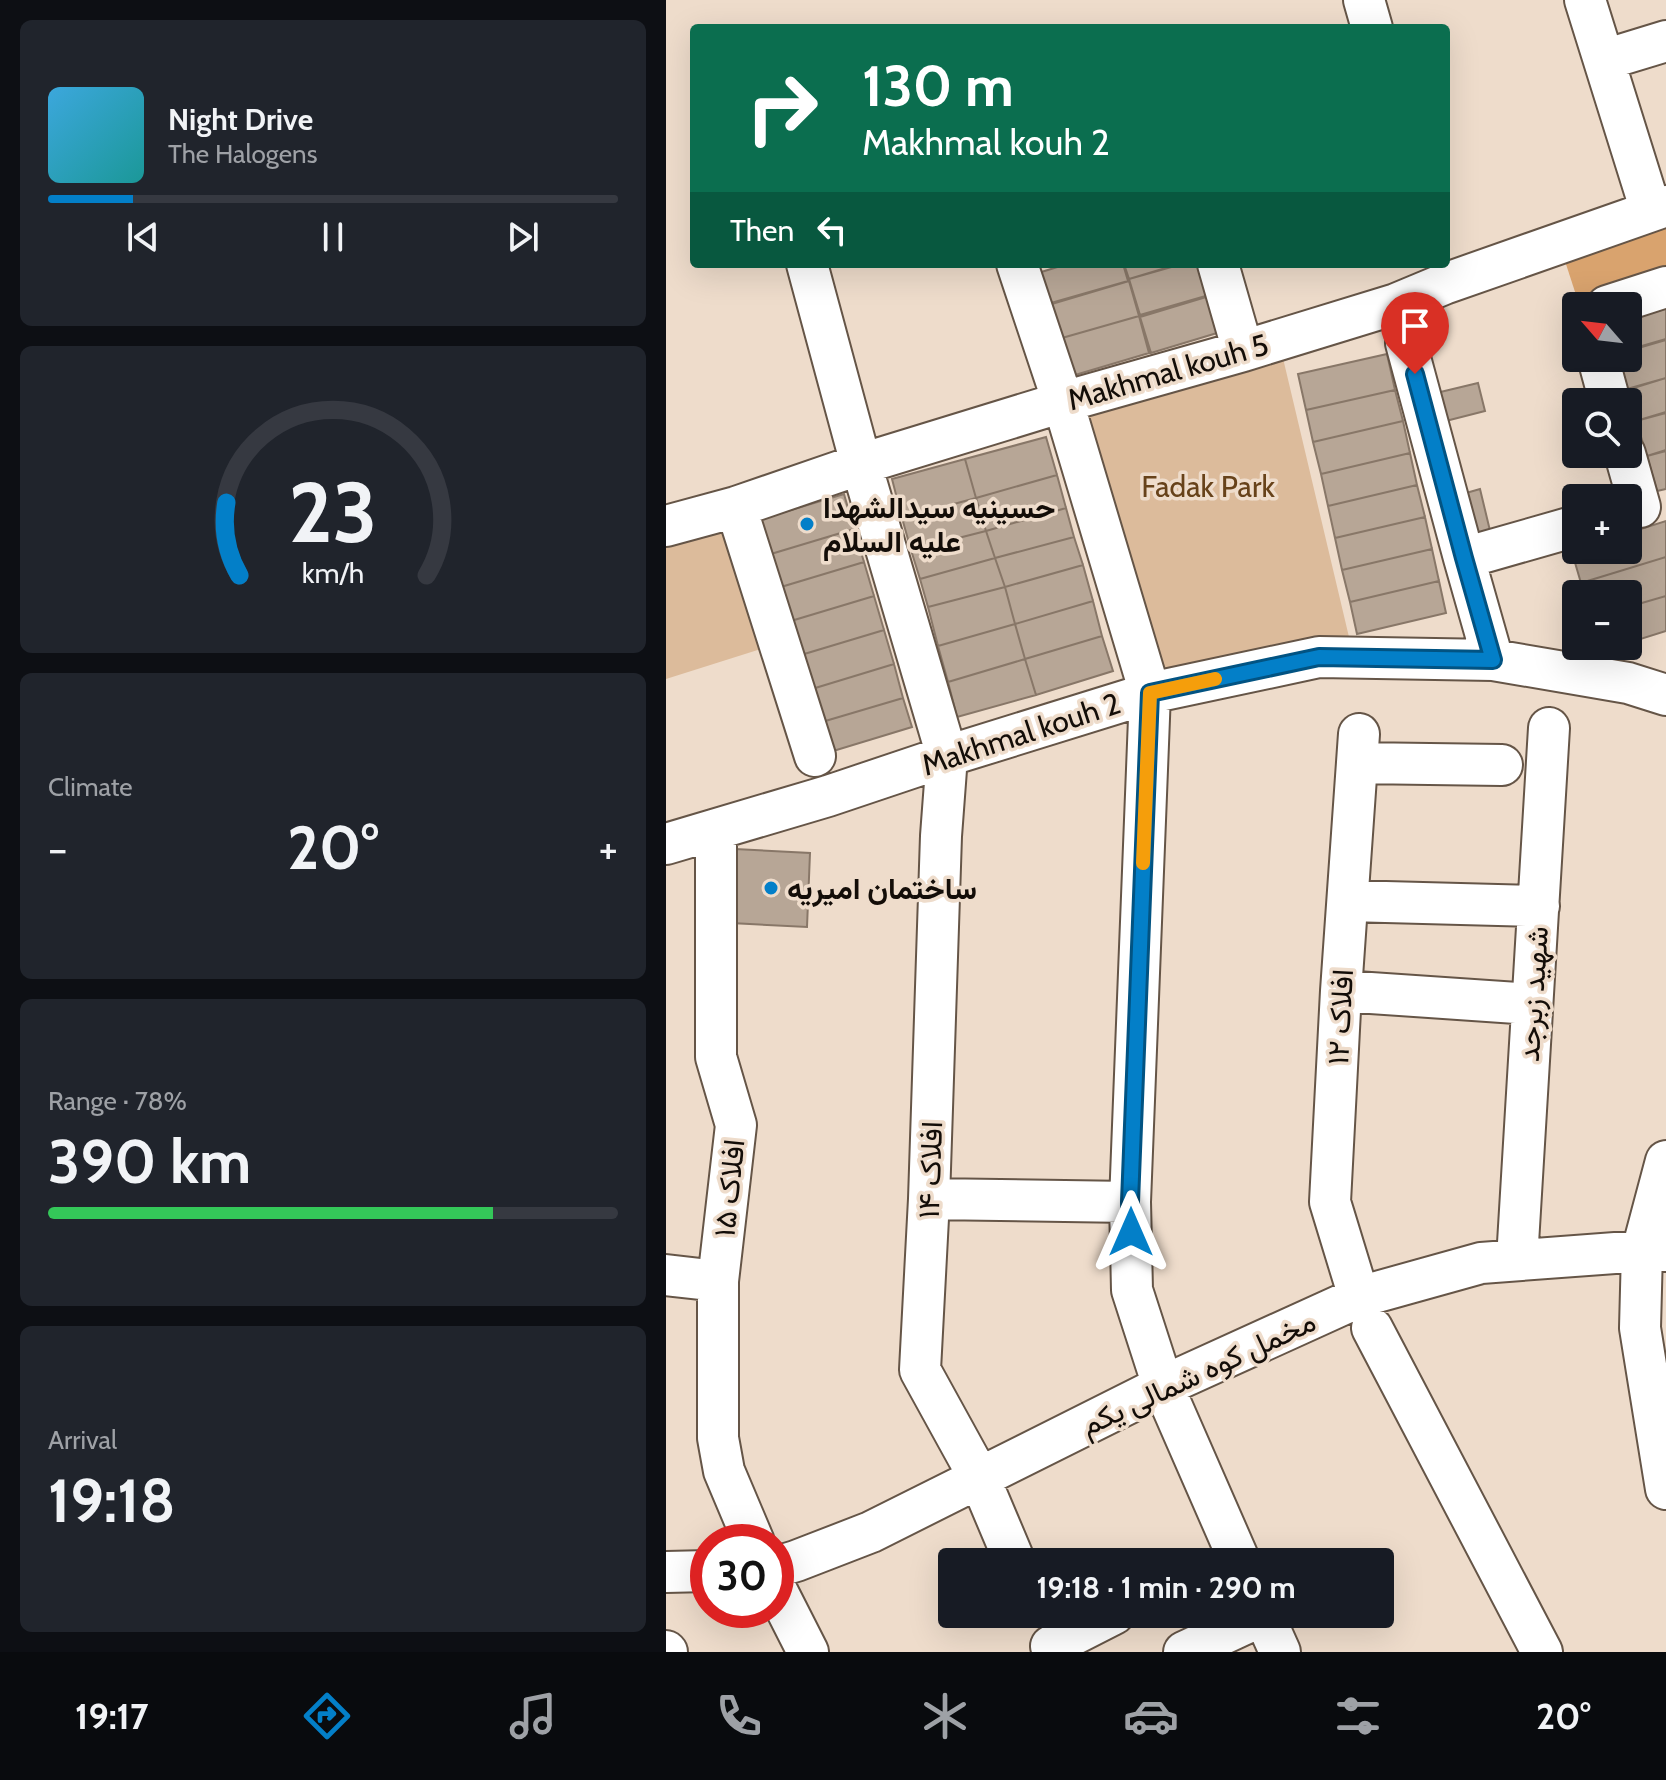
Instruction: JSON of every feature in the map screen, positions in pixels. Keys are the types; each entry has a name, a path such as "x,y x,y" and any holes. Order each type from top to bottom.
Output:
{"street":[{"path":"1364,0 1371,24"},
{"path":"1585,0 1658,208"},
{"path":"1604,60 1666,41"},
{"name":"Makhmal kouh 5","path":"666,525 736,507 861,464 1396,304 1442,274 1658,208"},
{"path":"808,268 861,464 947,756"},
{"path":"1018,268 1063,402 1150,693 1130,1202 1132,1290 1163,1386 1227,1548"},
{"path":"1219,268 1243,351"},
{"path":"1642,295 1666,287"},
{"path":"1406,343 1493,660"},
{"path":"1630,468 1645,506"},
{"path":"736,507 815,756"},
{"path":"1464,558 1562,530"},
{"name":"Makhmal kouh 2","path":"666,844 828,796 1150,693 1319,657 1493,660 1628,683 1666,695"},
{"name":"شهید زبرجد","path":"1517,1260 1549,728"},
{"name":"افلاک ۱۲","path":"1502,765 1358,748 1330,1202 1365,1313 1542,1652"},
{"name":"افلاک ۱۴","path":"947,756 941,836 920,1370 980,1479 1009,1548"},
{"name":"افلاک ۱۵","path":"716,830 716,1057 736,1125 718,1281 718,1438 724,1471 746,1524"},
{"path":"1348,901 1539,906"},
{"path":"1341,991 1532,1004"},
{"path":"1666,1161 1640,1328 1666,1489"},
{"path":"929,1199 1130,1202"},
{"name":"مخمل کوه شمالی‌ یکم","path":"794,1562 871,1532 1163,1386 1365,1313 1481,1263 1654,1251"},
{"path":"666,1275 718,1281"},
{"path":"666,1572 690,1571"},
{"path":"794,1624 808,1652"},
{"path":"1047,1637 1073,1628"},
{"path":"1184,1652 1235,1628"},
{"path":"1270,1628 1280,1652"}],"green space":[{"name":"Fadak Park","path":"1282,354 1349,637 1158,681 1079,412"},
{"path":"726,527 764,648 666,679 666,546"}],"shaded area":[{"path":"1666,225 1666,269 1595,292 1575,292 1564,258"}],"building":[{"path":"1054,268 1124,268 1128,281 1044,305 1035,274"},
{"path":"1125,268 1166,268 1129,279"},
{"path":"1168,268 1209,268 1216,293 1140,315 1129,279"},
{"path":"1129,281 1139,316 1055,340 1045,306"},
{"path":"1216,294 1227,330 1151,353 1140,317"},
{"path":"1666,301 1666,339 1642,346 1642,308"},
{"path":"1139,316 1149,353 1065,378 1055,340"},
{"path":"1666,340 1666,378 1627,388 1622,372 1642,372 1642,347"},
{"path":"1387,354 1395,390 1306,410 1298,374"},
{"path":"1666,378 1666,412 1642,419 1642,388 1634,388"},
{"path":"1478,383 1485,411 1438,423 1432,394"},
{"path":"1395,390 1403,421 1313,442 1306,410"},
{"path":"1666,413 1666,450 1647,456 1642,440 1642,419"},
{"path":"1403,421 1410,453 1321,474 1313,442"},
{"path":"1046,437 1057,475 976,498 965,459"},
{"path":"1666,451 1666,489 1657,491 1647,456"},
{"path":"1410,453 1417,485 1328,506 1321,474"},
{"path":"965,459 976,498 902,518 892,479"},
{"path":"1057,475 1066,508 986,531 976,498"},
{"path":"1417,485 1425,517 1335,538 1328,506"},
{"path":"1480,489 1492,539 1464,546 1452,497"},
{"path":"844,494 854,529 771,554 761,519"},
{"path":"976,498 986,531 911,550 902,518"},
{"path":"1066,508 1074,537 995,558 986,531"},
{"path":"1425,517 1432,549 1342,570 1335,538"},
{"path":"1666,521 1666,557 1591,580 1580,580 1575,564 1642,564 1642,529"},
{"path":"854,529 864,562 781,587 771,554"},
{"path":"986,531 995,558 920,579 911,550"},
{"path":"1074,537 1083,565 1005,587 995,558"},
{"path":"1432,549 1439,581 1350,602 1342,570"},
{"path":"1666,557 1666,596 1642,603 1642,580 1591,580"},
{"path":"995,558 1005,587 928,607 920,579"},
{"path":"864,562 874,596 791,621 781,587"},
{"path":"1083,565 1093,601 1015,624 1005,587"},
{"path":"1439,581 1446,613 1357,634 1350,602"},
{"path":"1005,587 1015,624 938,646 928,607"},
{"path":"874,596 884,630 801,655 791,621"},
{"path":"1666,596 1666,631 1642,639 1642,603"},
{"path":"1093,601 1102,636 1025,659 1015,624"},
{"path":"1015,624 1025,659 948,682 938,646"},
{"path":"884,630 894,664 812,689 801,655"},
{"path":"1102,636 1113,671 1036,695 1025,659"},
{"path":"1025,659 1036,695 957,717 948,682"},
{"path":"894,664 903,698 822,722 812,689"},
{"path":"903,698 912,727 830,752 822,722"},
{"name":"ساختمان امیریه","path":"735,849 810,853 807,927 731,923"}],"slow traffic":[{"path":"1143,863 1150,693 1215,679"}],"place":[{"name":"حسینیه سیدالشهدا علیه السلام","path":"807,524"},
{"name":"ساختمان امیریه","path":"771,888"}],"route":[{"path":"1131,1232 1150,693 1319,657 1493,660 1415,374"}]}
